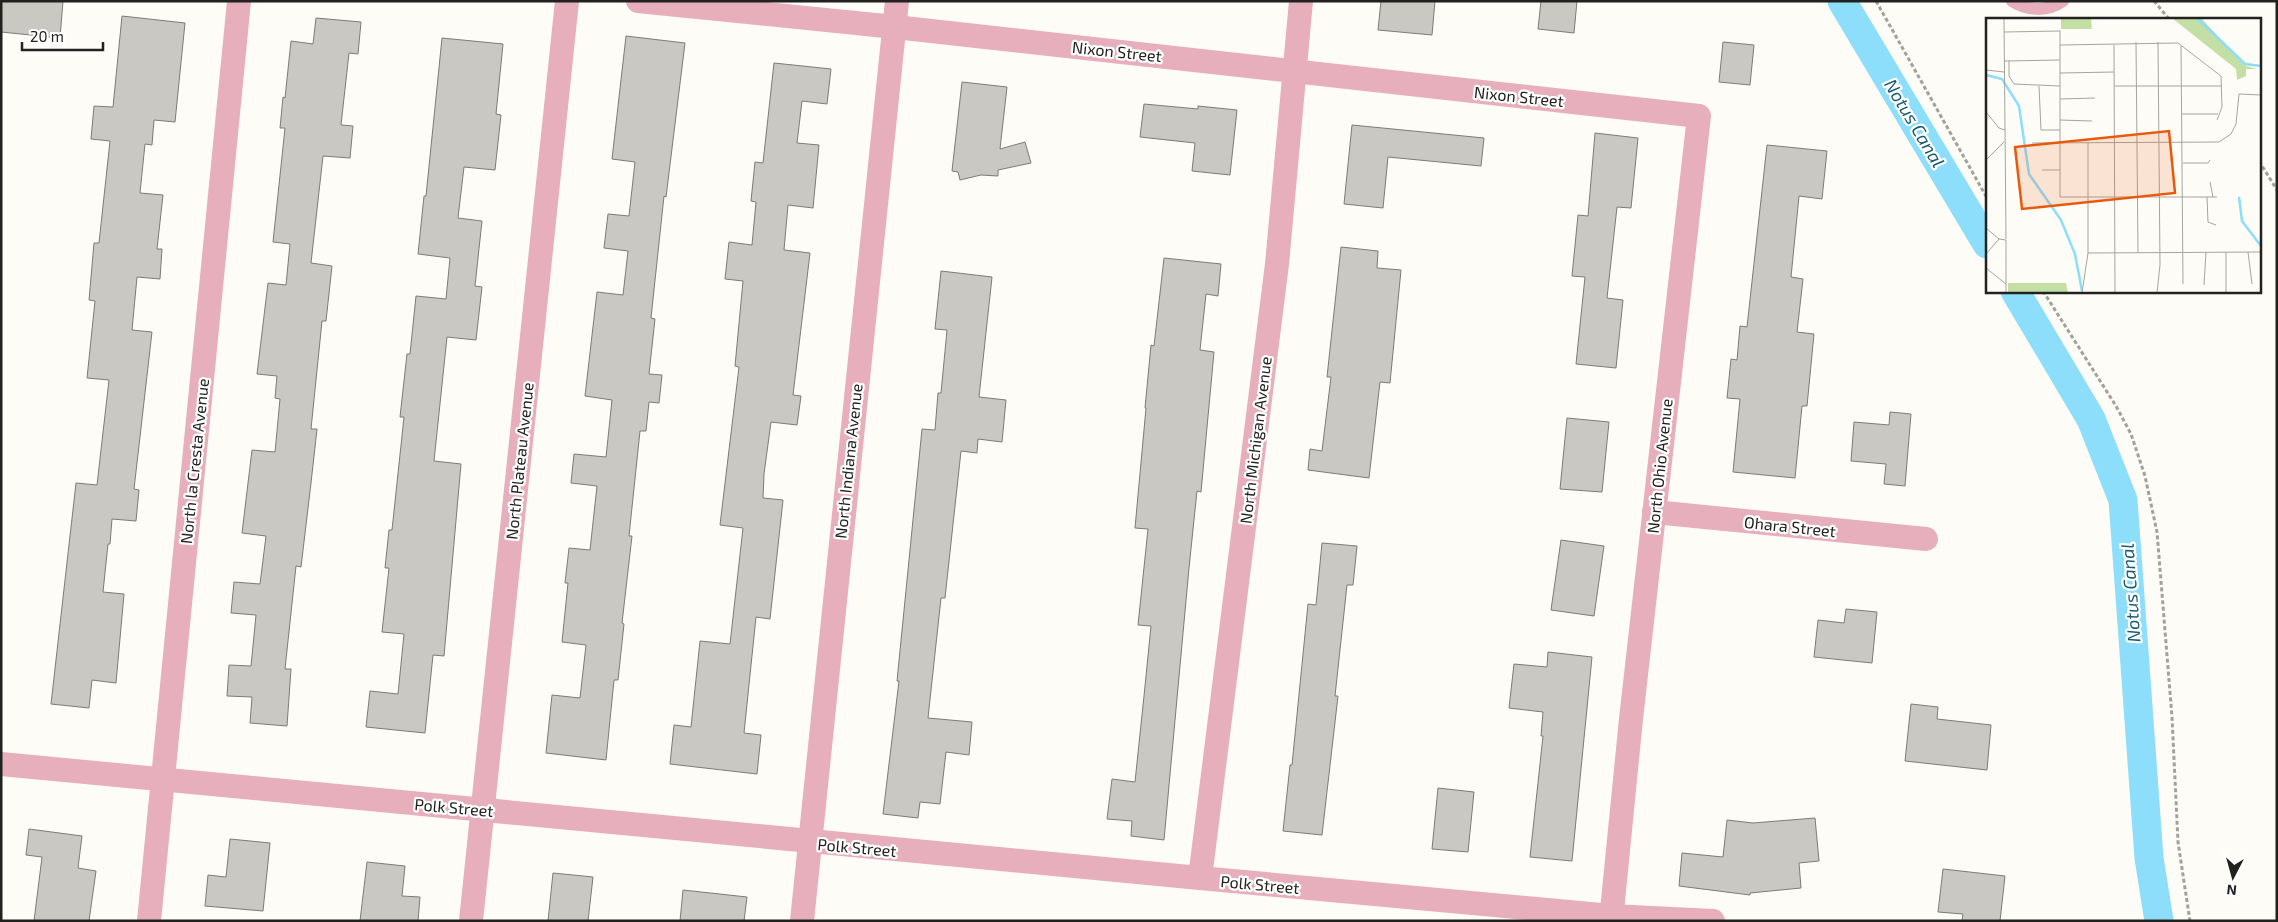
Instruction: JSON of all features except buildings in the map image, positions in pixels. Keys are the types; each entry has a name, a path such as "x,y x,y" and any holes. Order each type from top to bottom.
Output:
{"street":[{"name":"North la Cresta Avenue","path":"149,921 239,1"},
{"name":"North Plateau Avenue","path":"471,921 567,1"},
{"name":"Nixon Street","path":"638,1 1295,70 1594,104"},
{"name":"North Indiana Avenue","path":"802,921 897,1"},
{"name":"North Michigan Avenue","path":"1200,878 1276,274 1301,1"},
{"name":"North Ohio Avenue","path":"1594,104 1699,116 1654,512 1611,918"},
{"name":"Ohara Street","path":"1654,512 1926,539"},
{"name":"Polk Street","path":"1,764 1611,918 1713,921"}],"lane":[{"path":"2012,1 2020,6 2037,9 2055,7 2063,1"}],"path":[{"path":"1876,1 1986,196"},
{"path":"2154,1 2168,18"},
{"path":"2260,163 2277,190"},
{"path":"2043,292 2116,406 2131,434 2145,476 2157,532 2172,717 2178,842 2190,921"}],"waterway":[{"name":"Notus Canal","path":"1842,1 1986,242"},
{"name":"Notus Canal","path":"2016,292 2091,419 2123,500 2149,858 2159,921"}]}
